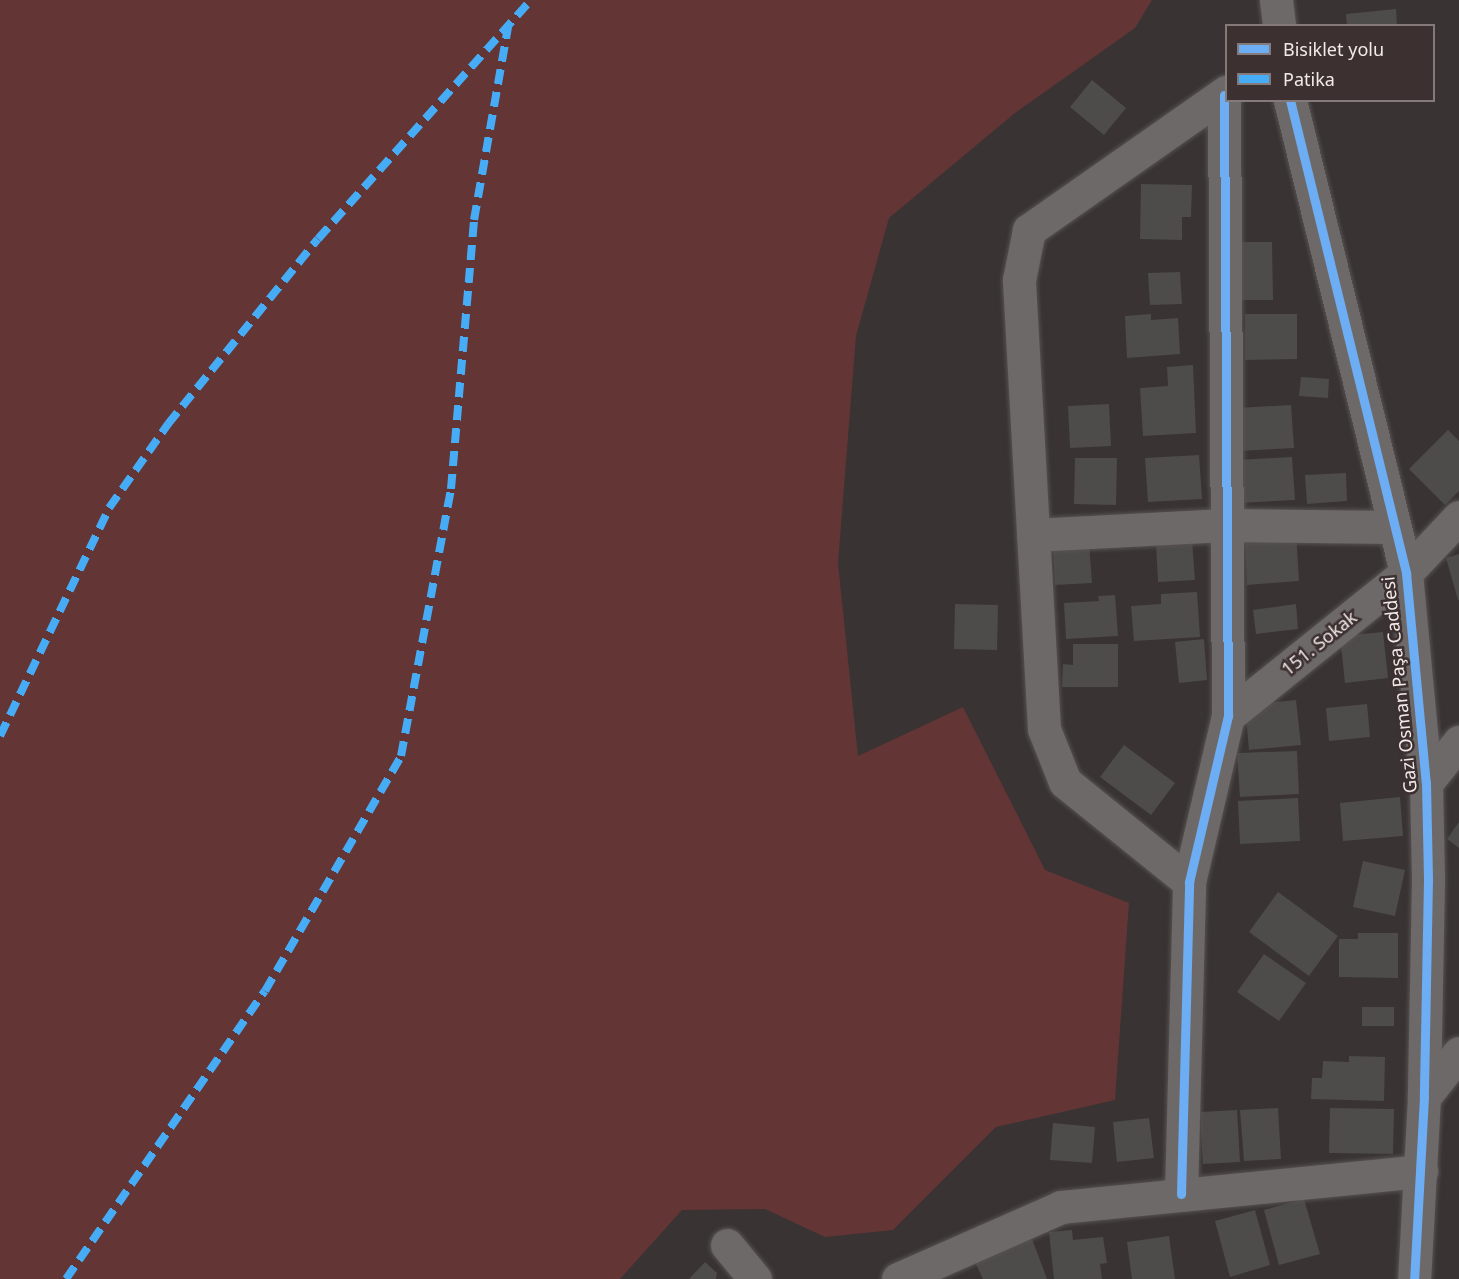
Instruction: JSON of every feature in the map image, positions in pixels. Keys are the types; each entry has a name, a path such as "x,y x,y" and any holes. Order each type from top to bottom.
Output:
{"street":[{"path":"1276,0 1280,24"},
{"path":"1181,1194 1189,882 1228,716 1225,525 1225,94"},
{"path":"1189,882 1065,782 1044,729 1019,280 1029,230 1225,94"},
{"name":"Gazi Osman Paşa Caddesi","path":"1290,102 1406,573 1426,783 1424,1096 1414,1279"},
{"name":"151. Sokak","path":"1228,716 1406,573 1459,517"},
{"path":"1033,535 1225,525 1394,527"},
{"path":"1426,783 1459,742"},
{"path":"1424,1096 1459,1053"},
{"path":"898,1279 1061,1207 1421,1170"},
{"path":"727,1245 755,1279"}],"shaded area":[{"path":"0,0 1152,0 1135,28 1015,113 889,218 856,336 838,563 858,756 963,707 1045,870 1129,903 1115,1100 996,1127 893,1230 825,1237 765,1209 682,1210 620,1279 0,1279"}],"building":[{"path":"1396,9 1397,24 1347,24 1346,14"},
{"path":"1092,80 1126,108 1104,135 1070,107"},
{"path":"1141,184 1192,185 1191,217 1182,217 1182,240 1140,239"},
{"path":"1229,242 1272,242 1273,300 1229,300"},
{"path":"1180,272 1182,304 1150,305 1148,273"},
{"path":"1151,314 1151,320 1178,318 1180,354 1127,358 1125,316"},
{"path":"1245,314 1297,314 1297,359 1245,360"},
{"path":"1193,365 1196,433 1143,436 1140,388 1168,386 1167,367"},
{"path":"1301,377 1329,379 1328,398 1299,396"},
{"path":"1109,404 1111,446 1070,448 1068,406"},
{"path":"1291,405 1294,448 1238,451 1236,408"},
{"path":"1448,430 1459,441 1459,491 1445,505 1409,469"},
{"path":"1199,455 1202,499 1148,502 1145,458"},
{"path":"1292,457 1295,500 1239,503 1237,460"},
{"path":"1075,458 1117,458 1116,505 1074,504"},
{"path":"1346,473 1347,501 1307,504 1305,475"},
{"path":"1296,532 1299,581 1247,585 1245,541"},
{"path":"1192,540 1195,580 1158,582 1156,543"},
{"path":"1089,542 1092,583 1055,585 1053,545"},
{"path":"1459,554 1459,600 1458,600 1446,558"},
{"path":"1197,592 1200,637 1134,641 1131,606 1161,604 1161,594"},
{"path":"1115,595 1118,636 1066,639 1064,603 1099,601 1098,596"},
{"path":"955,604 998,605 997,650 954,649"},
{"path":"1296,604 1298,629 1256,634 1253,610"},
{"path":"1383,632 1388,678 1345,683 1340,636"},
{"path":"1204,639 1207,680 1179,683 1175,642"},
{"path":"1073,644 1118,644 1118,687 1062,687 1063,664 1073,665"},
{"path":"1296,700 1301,745 1249,750 1245,705"},
{"path":"1367,704 1370,737 1329,741 1326,708"},
{"path":"1124,745 1175,783 1151,815 1100,777"},
{"path":"1297,751 1299,794 1240,797 1237,753"},
{"path":"1400,797 1403,836 1343,841 1340,803"},
{"path":"1298,798 1300,841 1240,844 1238,801"},
{"path":"1459,822 1459,848 1447,839"},
{"path":"1363,861 1405,870 1395,916 1353,907"},
{"path":"1278,892 1338,936 1309,976 1249,932"},
{"path":"1358,933 1398,933 1398,978 1339,977 1339,939 1358,939"},
{"path":"1264,954 1306,983 1279,1021 1237,992"},
{"path":"1362,1007 1394,1007 1394,1026 1362,1026"},
{"path":"1349,1056 1385,1057 1384,1101 1311,1099 1312,1078 1322,1078 1323,1061 1349,1062"},
{"path":"1278,1108 1281,1159 1244,1161 1240,1110"},
{"path":"1330,1108 1394,1109 1393,1154 1329,1153"},
{"path":"1237,1110 1240,1162 1203,1164 1200,1112"},
{"path":"1149,1118 1154,1158 1117,1162 1113,1122"},
{"path":"1053,1123 1095,1127 1092,1163 1050,1160"},
{"path":"1304,1199 1320,1254 1279,1265 1264,1210"},
{"path":"1255,1210 1270,1265 1230,1277 1215,1221"},
{"path":"1028,1228 1047,1279 983,1279 971,1254"},
{"path":"1072,1230 1073,1240 1103,1237 1107,1263 1100,1264 1102,1279 1054,1279 1049,1232"},
{"path":"1169,1236 1175,1279 1132,1279 1127,1242"},
{"path":"705,1262 717,1273 716,1279 689,1279"}],"marked path":[{"path":"0,736 109,508 168,424 318,239 531,0"},
{"path":"66,1279 265,991 401,756 451,489 474,220 508,27"}],"cycle path":[{"path":"1181,1194 1189,882 1228,716 1224,95"},
{"path":"1290,102 1406,573 1426,783 1428,880 1424,1097 1414,1279"}]}
